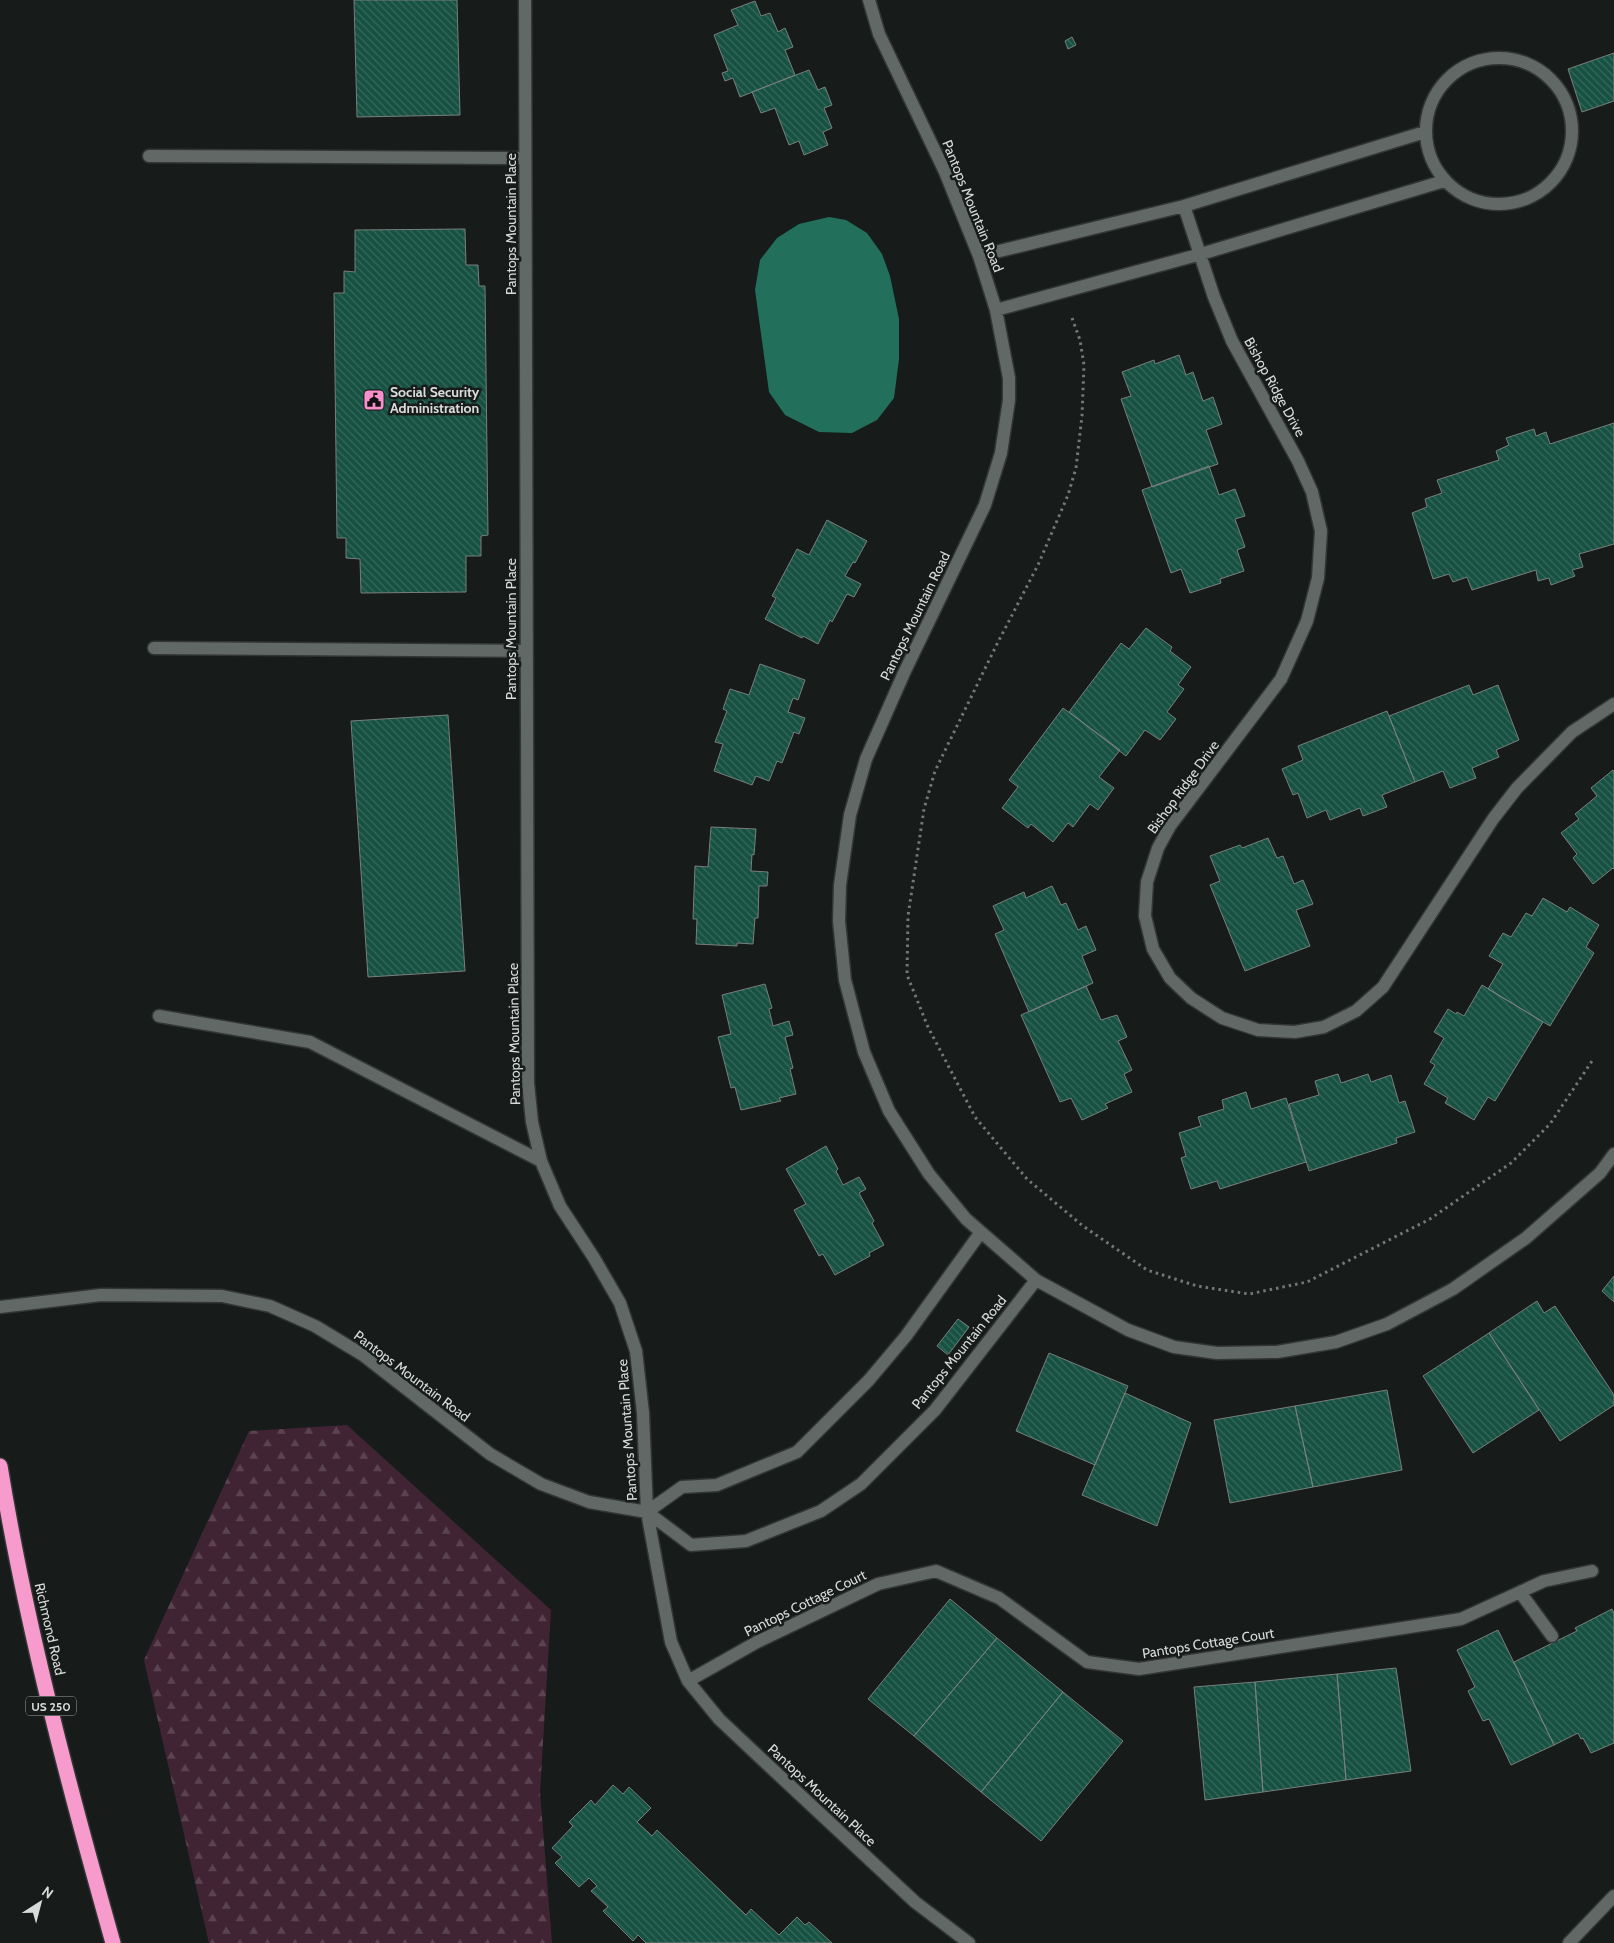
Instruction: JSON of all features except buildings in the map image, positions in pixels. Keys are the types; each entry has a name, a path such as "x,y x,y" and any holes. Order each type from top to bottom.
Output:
{"highway":[{"name":"Richmond Road","path":"0,1466 12,1538 72,1795 113,1943"}],"street":[{"name":"Pantops Mountain Place","path":"525,0 528,1083 532,1122 541,1161 560,1206 620,1302 636,1351 643,1413 647,1512 671,1642 688,1681 718,1719 915,1902 969,1943"},
{"name":"Pantops Mountain Road","path":"869,0 879,34 945,172 979,256 996,310 1009,378 1009,400 1001,454 985,504 904,673 866,759 850,815 840,885 839,921 845,980 864,1052 889,1110 929,1174 966,1219 1036,1280 1128,1330 1174,1346 1217,1353 1277,1352 1336,1342 1387,1324 1453,1289 1526,1238 1600,1173 1614,1154"},
{"path":"1485,58 1510,58 1535,66 1554,82 1568,104 1573,129 1570,155 1557,177 1538,194 1514,203 1488,204 1464,196 1444,181 1434,166 1427,150 1424,132 1429,106 1442,84 1461,67 1485,58"},
{"path":"979,256 1184,206 1424,132"},
{"path":"149,156 525,158"},
{"path":"996,310 1201,254 1444,181"},
{"name":"Bishop Ridge Drive","path":"1184,206 1214,297 1232,341 1298,461 1312,492 1321,531 1318,578 1312,604 1307,621 1282,680 1170,826 1158,848 1146,882 1145,916 1153,949 1170,978 1191,998 1222,1018 1258,1030 1295,1032 1324,1027 1356,1011 1383,987 1493,819 1517,788 1572,732 1614,704"},
{"path":"154,648 526,651"},
{"path":"159,1016 310,1042 541,1161"},
{"path":"647,1512 682,1487 717,1485 797,1452 876,1373 906,1336 982,1232"},
{"name":"Pantops Mountain Road","path":"0,1307 100,1295 222,1296 270,1306 315,1326 363,1355 490,1454 541,1484 589,1502 647,1512 691,1545 746,1541 821,1512 861,1484 935,1410 1036,1280"},
{"name":"Pantops Cottage Court","path":"688,1681 757,1642 878,1584 936,1571 999,1598 1087,1662 1139,1669 1461,1619 1544,1581 1592,1571"},
{"path":"1520,1592 1552,1636"},
{"path":"1569,1943 1614,1896"}],"green space":[{"path":"347,1425 551,1610 540,1792 552,1943 209,1943 144,1660 249,1431"}],"shaded area":[{"path":"829,217 846,220 867,233 882,254 890,276 899,319 899,359 894,398 877,420 852,433 819,432 785,415 769,392 755,290 760,260 777,238 799,224"}],"place":[{"name":"Social Security Administration","path":"374,400"}]}
